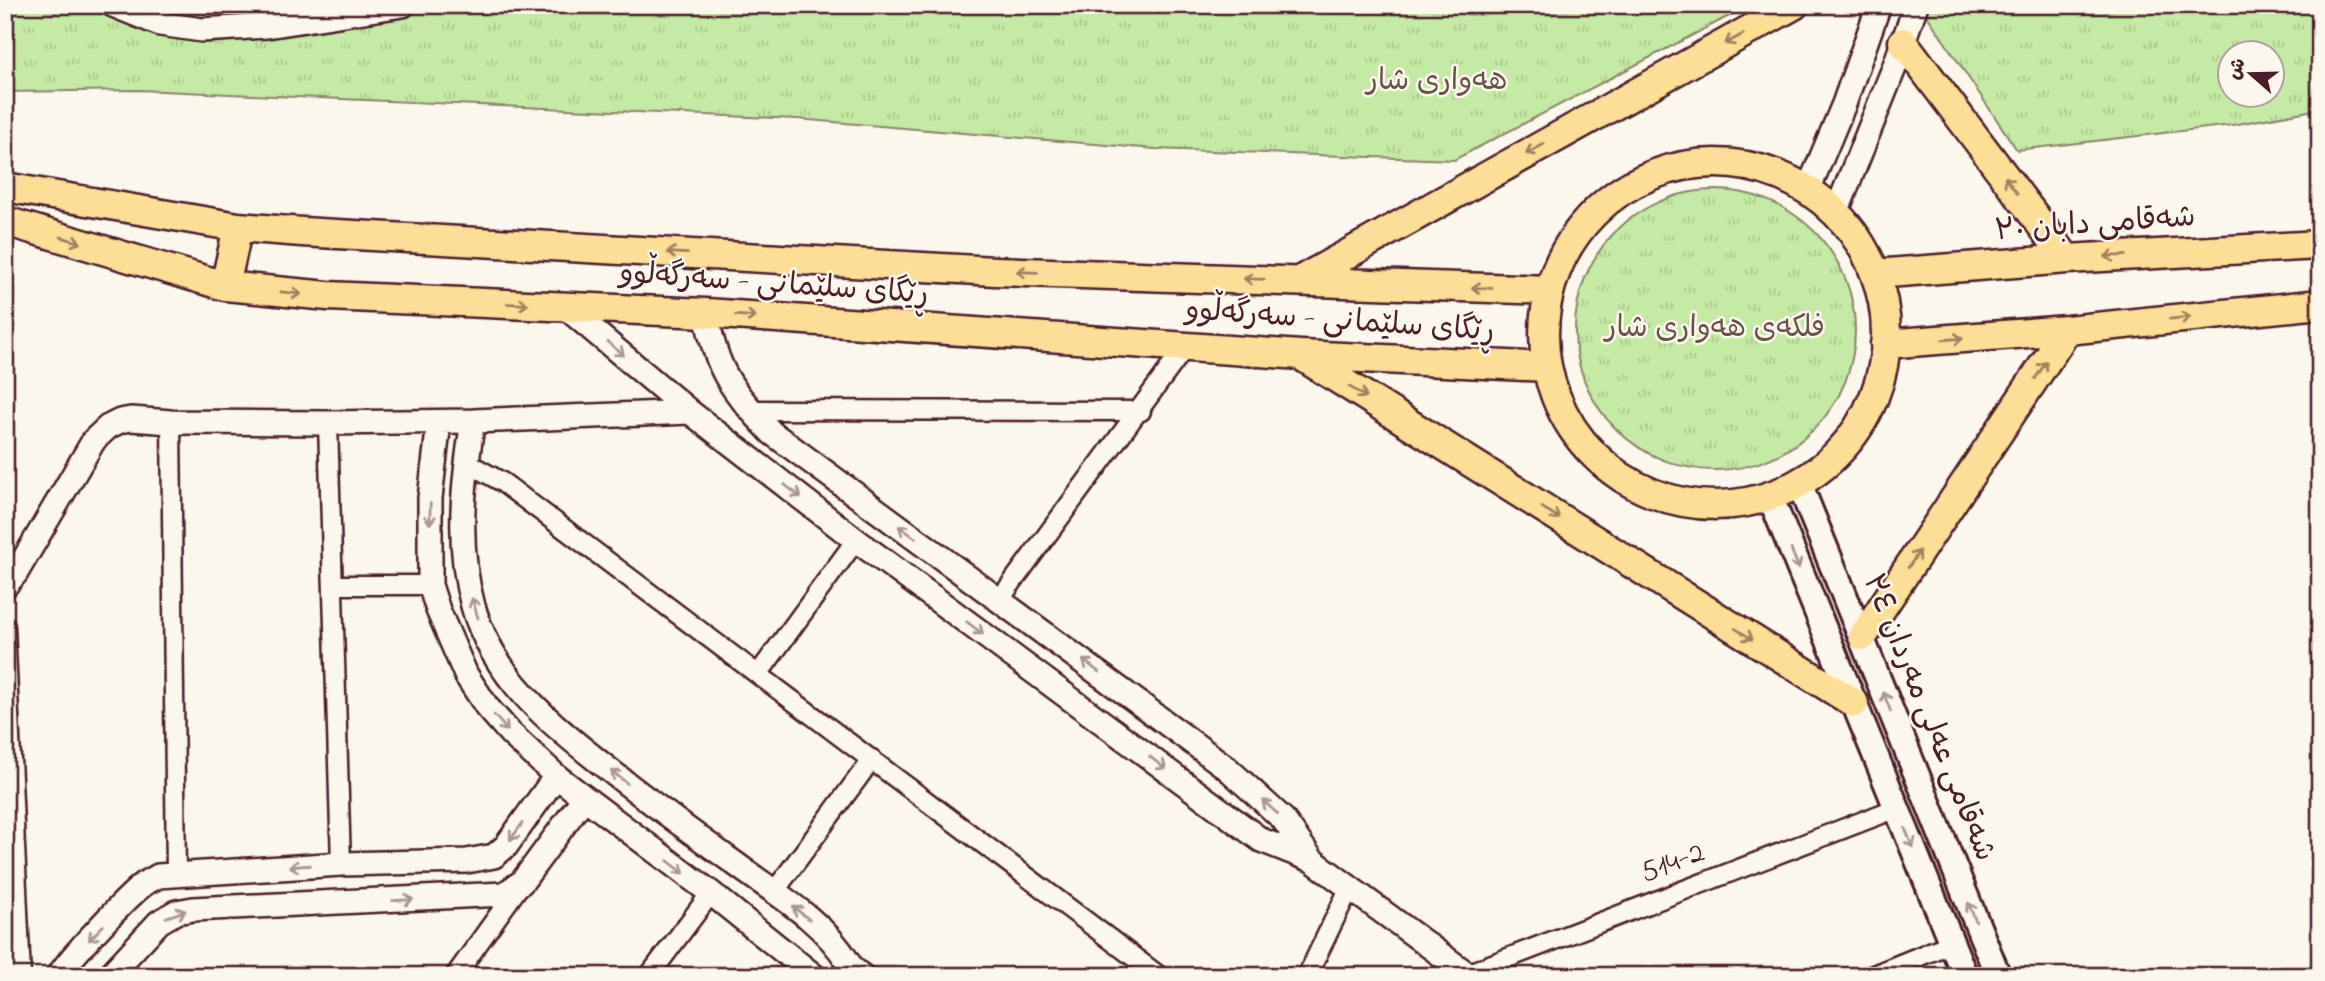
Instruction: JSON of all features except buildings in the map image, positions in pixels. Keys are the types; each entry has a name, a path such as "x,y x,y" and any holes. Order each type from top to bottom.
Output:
{"main road":[{"path":"1300,281 1794,5"},
{"path":"1903,42 2067,259"},
{"path":"1706,163 1759,169 1784,178 1808,190 1836,213 1864,252 1875,274 1885,320 1881,372 1860,424 1843,447 1822,467 1799,483 1770,496 1741,503 1684,503 1629,483 1605,466 1567,422 1547,367 1544,329 1550,290 1559,265 1588,220 1629,186 1679,167 1706,163"},
{"name":"ڕێگای سلێمانی - سەرگەڵوو","path":"5,187 238,227 981,270 1550,290"},
{"name":"ڕێگای سلێمانی - سەرگەڵوو","path":"5,221 225,286 328,296 706,313 1301,355 1547,367"},
{"path":"225,286 238,227"},
{"name":"شەقامی دابان ٣٠","path":"1875,274 2067,259 2320,245"},
{"path":"1885,344 2067,330 2320,304"},
{"path":"1863,636 2067,330"},
{"path":"1301,355 1853,703"},
{"name":"شەقامی عەلی مەردان ٣٤","path":"1799,483 1998,976"},
{"name":"شەقامی عەلی مەردان ٣٤","path":"1770,496 1965,976"}],"street":[{"path":"113,5 160,24 218,30 267,26 403,5"},
{"path":"1808,190 1824,155 1879,5"},
{"path":"1836,213 1916,5"},
{"path":"1870,30 1903,42"},
{"path":"563,305 690,412 856,540 1261,840 1312,860 1469,974"},
{"path":"706,313 712,346 723,373 772,433 1227,768 1283,819 1312,860"},
{"path":"1000,599 1141,411 1186,346"},
{"path":"751,410 1141,411"},
{"path":"5,586 16,573 101,432 120,421 439,422 690,412"},
{"path":"473,421 462,499 466,569 473,607 489,647 519,692 559,731 826,932 844,971 866,976"},
{"path":"171,422 176,874"},
{"path":"439,422 430,498 430,585 461,665 486,707 509,733 556,776 711,893 814,976"},
{"path":"328,423 341,864"},
{"path":"433,461 466,462 502,482 1159,976"},
{"path":"759,673 856,540"},
{"path":"332,585 430,585"},
{"path":"5,627 21,976"},
{"path":"774,892 872,760"},
{"path":"59,976 69,961 144,884 159,876 341,864 467,861 494,856 506,846 556,776"},
{"path":"540,797 569,819"},
{"path":"455,976 584,798"},
{"name":"514-2","path":"1469,974 1897,808"},
{"path":"109,976 153,929 176,912 193,909 487,896 504,894 522,883"},
{"path":"1307,976 1350,887"},
{"path":"649,976 711,893"},
{"path":"1871,976 1952,943"}],"green space":[{"name":"هەواری شار","path":"5,5 1750,5 1454,160 1155,149 797,119 139,90 5,92"},
{"path":"1920,5 2320,5 2320,109 2232,125 2017,150"},
{"name":"فلکەی هەواری شار","path":"1729,190 1769,200 1781,206 1804,222 1823,241 1845,276 1853,303 1853,357 1845,384 1832,408 1814,429 1793,447 1769,460 1729,470 1701,470 1661,460 1637,447 1616,429 1598,408 1585,384 1577,357 1575,316 1585,276 1598,252 1616,231 1637,213 1661,200 1688,192"}]}
